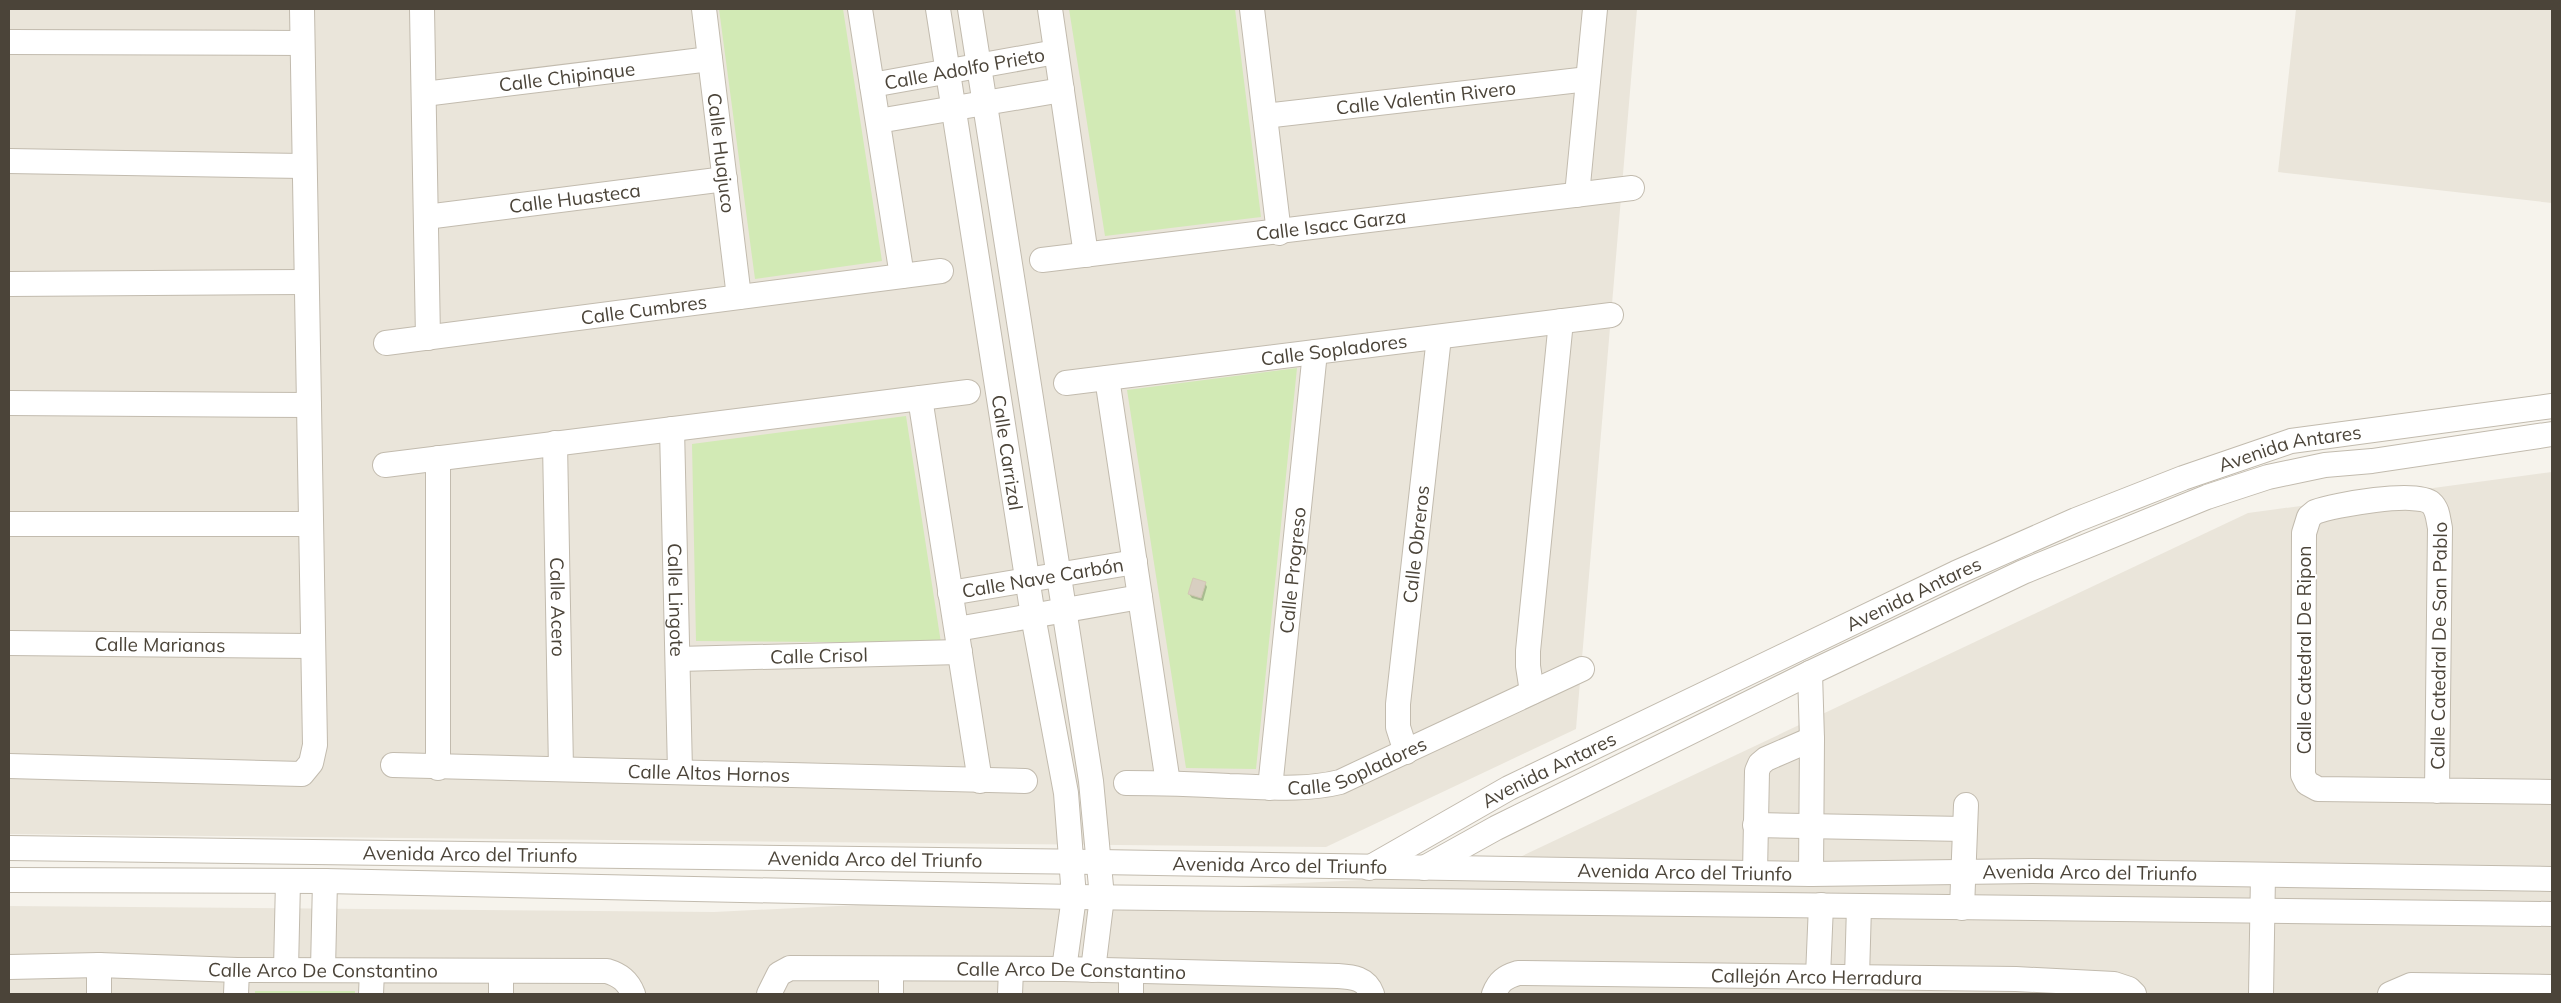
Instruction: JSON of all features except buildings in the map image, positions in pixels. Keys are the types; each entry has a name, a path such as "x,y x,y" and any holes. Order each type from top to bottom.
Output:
{"street":[{"path":"9,766 302,774 311,763 315,745 303,166 302,9"},
{"path":"422,9 428,338"},
{"name":"Calle Huajuco","path":"704,9 739,297"},
{"path":"860,9 902,276"},
{"name":"Calle Carrizal","path":"938,9 1032,616 1066,793 1073,861 1074,897 1064,969"},
{"name":"Calle Carrizal","path":"970,9 1091,781 1102,897 1094,970"},
{"path":"1050,9 1086,255"},
{"path":"1252,9 1279,233"},
{"path":"1577,195 1595,9"},
{"path":"9,42 302,44"},
{"name":"Calle Adolfo Prieto","path":"872,85 1056,52"},
{"name":"Calle Chipinque","path":"424,94 710,59"},
{"name":"Calle Valentin Rivero","path":"1265,116 1588,79"},
{"name":"Calle Adolfo Prieto","path":"878,121 1062,90"},
{"path":"9,161 303,166"},
{"name":"Calle Huasteca","path":"426,216 725,179"},
{"name":"Calle Isacc Garza","path":"1042,260 1279,233 1632,188"},
{"name":"Calle Cumbres","path":"386,343 941,272"},
{"path":"9,284 306,282"},
{"name":"Calle Sopladores","path":"1066,383 1611,315"},
{"path":"1532,692 1528,651 1561,321"},
{"name":"Calle Obreros","path":"1406,752 1398,727 1398,694 1439,337"},
{"name":"Calle Progreso","path":"1270,788 1315,352"},
{"path":"1107,378 1168,783"},
{"path":"385,465 968,392"},
{"path":"920,398 980,781"},
{"path":"9,403 309,405"},
{"name":"Avenida Antares","path":"1318,899 1370,867 1509,788 1956,573 2112,506 2291,441 2552,406"},
{"name":"Calle Lingote","path":"672,429 680,771"},
{"name":"Avenida Antares","path":"1374,900 1424,868 1496,828 1810,673 2023,572 2207,497 2268,478 2325,465 2372,461 2552,434"},
{"name":"Calle Acero","path":"555,443 561,769"},
{"path":"438,458 438,768"},
{"name":"Calle Catedral De San Pablo","path":"2309,517 2321,510 2407,496 2425,499 2432,503 2437,512 2440,528 2437,791"},
{"name":"Calle Catedral De Ripon","path":"2309,517 2304,533 2303,775 2307,783 2318,788 2437,791"},
{"path":"9,524 311,524"},
{"name":"Calle Nave Carbón","path":"950,593 1135,562"},
{"name":"Calle Nave Carbón","path":"958,641 1032,616 1140,597"},
{"name":"Calle Crisol","path":"678,659 958,641"},
{"name":"Calle Marianas","path":"9,643 312,646"},
{"name":"Calle Sopladores","path":"1126,783 1270,788 1320,787 1340,782 1582,669"},
{"path":"1810,673 1812,874"},
{"path":"1755,873 1757,772 1760,764 1766,759 1812,739"},
{"name":"Calle Altos Hornos","path":"392,765 438,768 680,771 1025,781"},
{"path":"2437,791 2552,792"},
{"path":"1962,908 1966,805"},
{"path":"1756,825 1964,828"},
{"name":"Avenida Arco del Triunfo","path":"9,848 1073,861 1812,874 1963,872 2552,879"},
{"path":"2261,994 2263,876"},
{"name":"Avenida Arco del Triunfo","path":"9,880 324,881 1074,897 2552,914"},
{"path":"286,969 288,881"},
{"path":"323,969 324,881"},
{"path":"1818,976 1821,905"},
{"path":"1857,977 1858,906"},
{"path":"100,965 100,994"},
{"name":"Calle Arco De Constantino","path":"9,967 100,965 236,970 607,972 618,975 632,992"},
{"name":"Calle Arco De Constantino","path":"774,984 790,968 1064,969 1131,971 1250,985 1338,976 1353,977 1368,988"},
{"path":"891,969 891,994"},
{"path":"236,970 236,994"},
{"path":"371,994 372,970"},
{"path":"1010,994 1011,970"},
{"path":"501,971 501,994"},
{"path":"1131,971 1131,994"},
{"name":"Callejón Arco Herradura","path":"1496,989 1508,976 1518,974 1614,985 1818,976 2016,987 2114,984 2129,989 2134,994"},
{"path":"2390,993 2410,985 2506,991 2552,988"}],"shaded area":[{"path":"9,9 1637,9 1576,729 1326,847 9,834"},
{"path":"2296,9 2552,9 2552,203 2278,172"},
{"path":"2552,472 2552,994 9,994 9,906 714,912 1484,874 2248,513"}],"green space":[{"path":"719,9 843,9 882,261 755,279"},
{"path":"1069,9 1235,9 1261,217 1105,236"},
{"path":"1297,368 1256,769 1186,768 1127,390"},
{"path":"906,416 941,643 696,641 692,444"},
{"path":"255,991 355,991 355,994 255,994"}]}
